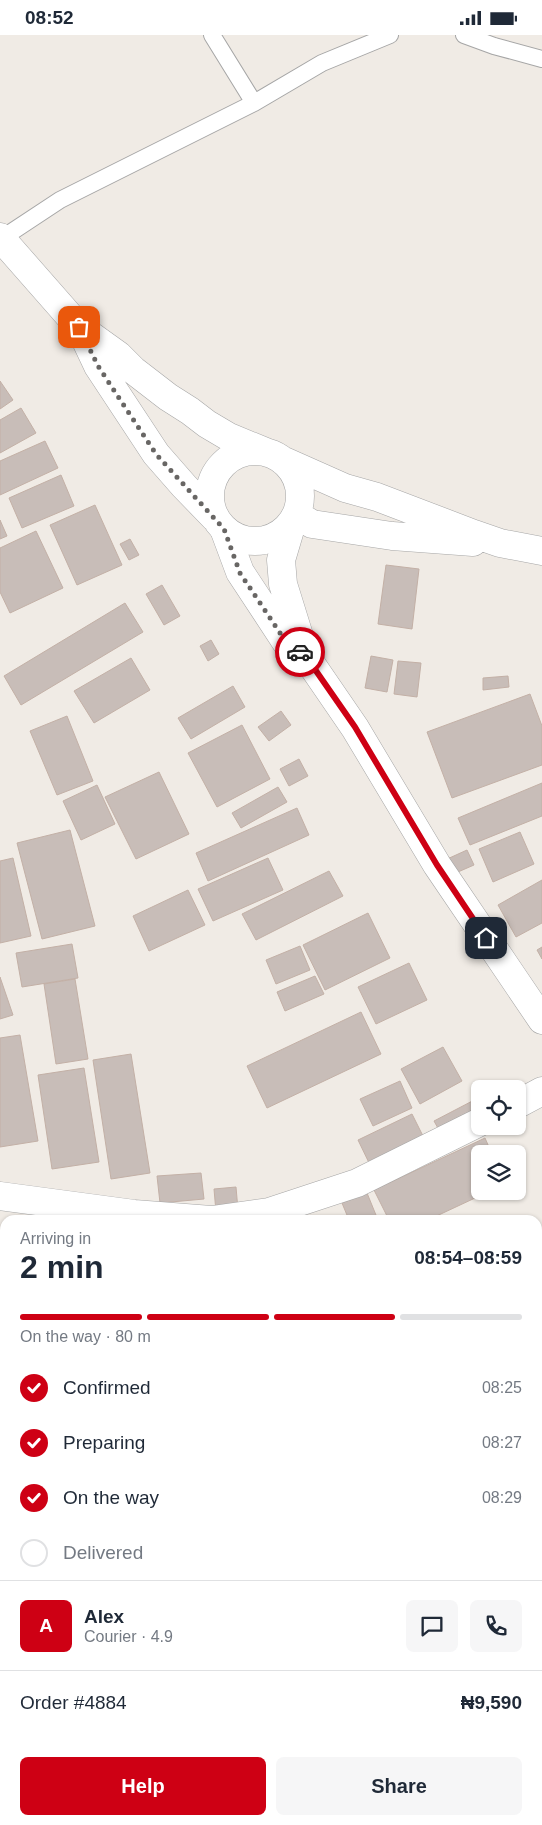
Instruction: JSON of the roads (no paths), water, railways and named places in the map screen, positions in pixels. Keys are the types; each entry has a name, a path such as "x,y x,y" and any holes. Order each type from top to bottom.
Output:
{"street":[{"path":"1,238 79,327 207,425 345,488 377,497 500,543"},
{"path":"79,327 103,373 156,454 220,523 237,538 252,542 267,540 281,534 295,519"},
{"path":"305,655 286,642 240,573 210,503 210,488 216,474 226,462 238,454 253,451 275,456 293,470 299,485 301,500 281,560 283,585 305,655 355,727 437,865 542,1020"},
{"path":"295,519 312,524 392,536 500,543 542,551"},
{"path":"526,1099 542,1091"},
{"path":"248,1215 269,1212 357,1183 471,1126"},
{"path":"0,1196 147,1215"}],"lane":[{"path":"212,35 254,103"},
{"path":"1,238 60,200 254,103 322,63 390,35"},
{"path":"464,35 542,59"}]}
